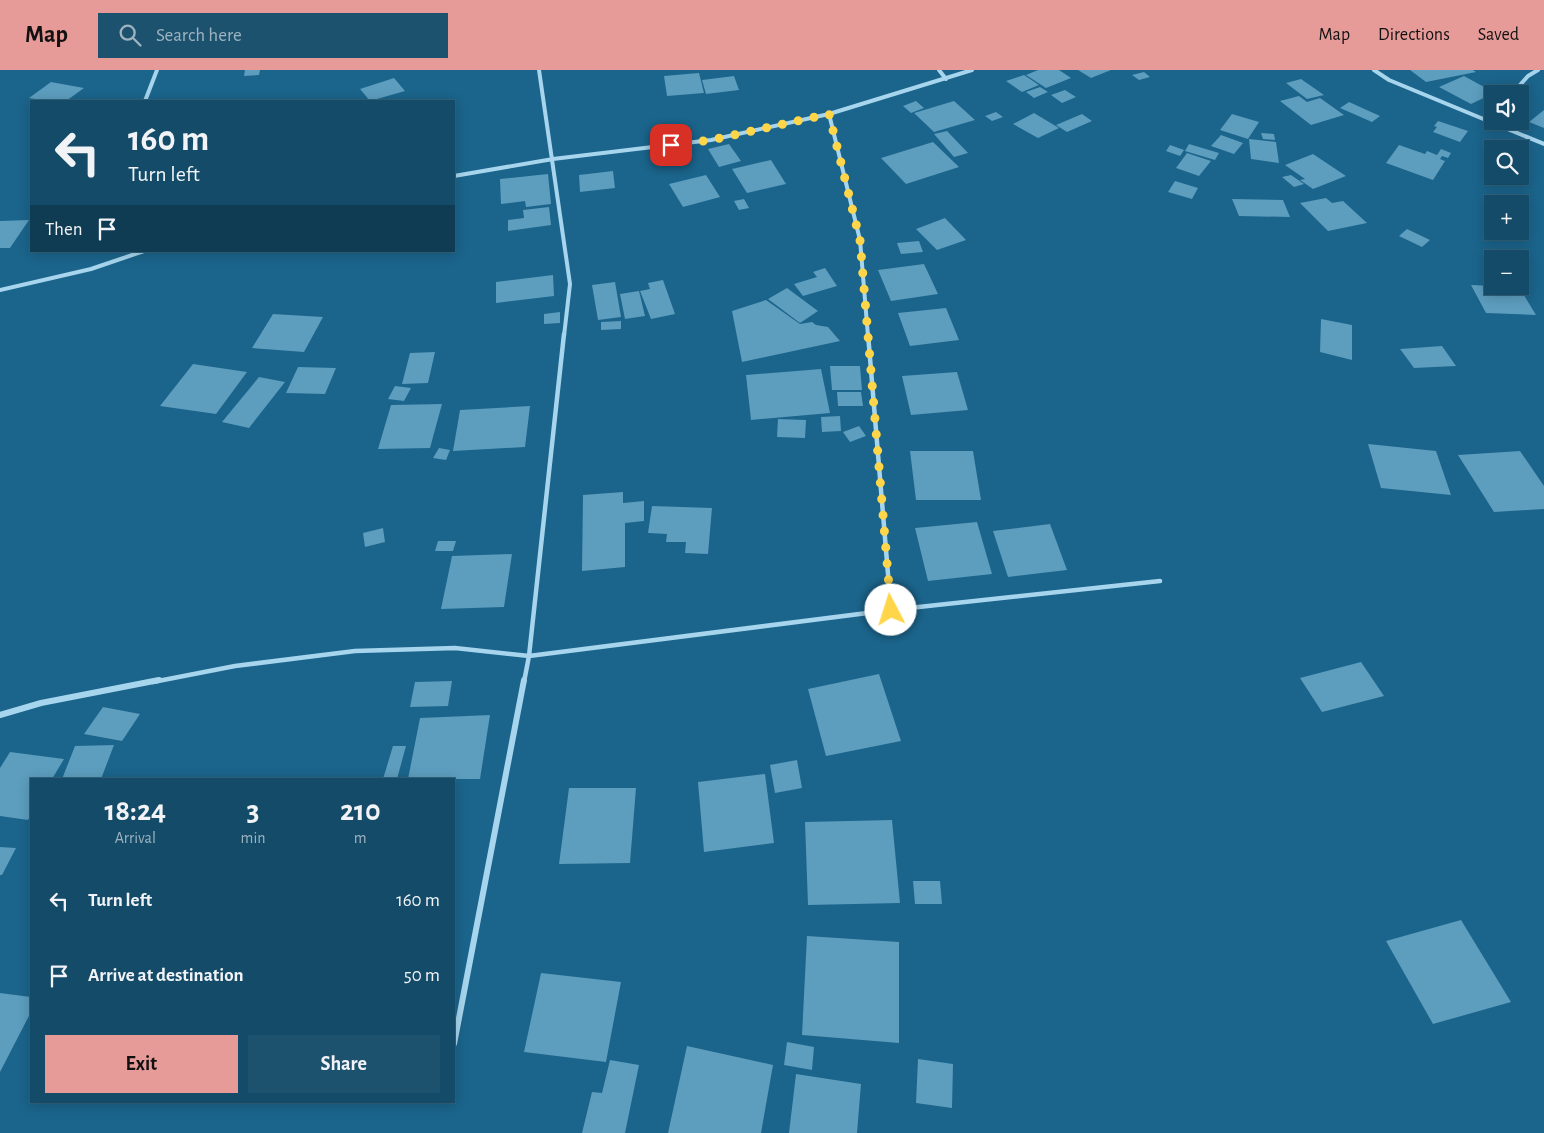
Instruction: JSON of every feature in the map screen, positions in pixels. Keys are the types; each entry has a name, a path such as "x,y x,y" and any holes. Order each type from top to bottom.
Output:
{"street":[{"path":"145,100 157,70"},
{"path":"455,1039 529,656 570,284 539,70"},
{"path":"939,70 946,79"},
{"path":"455,176 553,159 711,140 829,114 972,70"},
{"path":"1374,70 1389,80 1484,120"},
{"path":"1520,85 1528,76 1538,70"},
{"path":"829,114 860,240 891,610"},
{"path":"1509,130 1544,144"},
{"path":"0,290 91,269 141,252"},
{"path":"0,715 41,703 235,666 355,651 455,648 529,656 891,610 1160,582"}],"building":[{"path":"245,70 260,70 259,75 244,76"},
{"path":"1038,70 1059,70 1071,78 1046,88 1026,75"},
{"path":"1078,70 1111,70 1091,78"},
{"path":"1410,70 1473,70 1476,72 1426,82"},
{"path":"1144,72 1150,77 1139,80 1132,75"},
{"path":"699,73 704,93 667,96 664,76"},
{"path":"1024,75 1039,85 1022,92 1006,81"},
{"path":"734,76 739,90 706,94 702,80"},
{"path":"1464,76 1484,87 1484,98 1471,104 1439,87"},
{"path":"394,78 405,91 369,100 360,89"},
{"path":"1301,79 1324,95 1307,99 1286,83"},
{"path":"51,82 84,88 67,100 29,98"},
{"path":"1040,87 1048,92 1034,98 1026,92"},
{"path":"1065,90 1076,97 1062,103 1051,95"},
{"path":"1299,96 1307,102 1320,98 1344,115 1311,125 1280,101"},
{"path":"916,101 924,108 911,113 903,106"},
{"path":"954,101 975,120 934,132 914,113"},
{"path":"1349,102 1380,116 1372,122 1340,108"},
{"path":"1544,110 1544,128 1529,122"},
{"path":"996,112 1003,117 992,121 985,116"},
{"path":"1034,113 1059,128 1038,138 1013,124"},
{"path":"1082,114 1092,121 1067,132 1056,125"},
{"path":"1232,114 1259,122 1248,139 1220,130"},
{"path":"1438,121 1468,131 1460,142 1433,132 1437,127 1434,126"},
{"path":"947,131 968,153 954,157 934,134"},
{"path":"1261,133 1274,134 1275,140 1263,139"},
{"path":"1221,135 1243,143 1234,154 1211,146"},
{"path":"1249,139 1276,142 1279,163 1251,159"},
{"path":"933,142 959,167 906,184 881,158"},
{"path":"729,144 741,161 719,167 708,149"},
{"path":"1189,144 1219,153 1215,160 1185,151"},
{"path":"1170,145 1184,150 1180,156 1166,151"},
{"path":"1399,145 1425,154 1427,151 1437,155 1441,149 1451,153 1448,158 1442,156 1440,159 1445,161 1433,180 1386,163"},
{"path":"1187,153 1211,161 1199,176 1176,168"},
{"path":"1313,154 1346,176 1313,189 1300,180 1305,179 1285,165"},
{"path":"771,160 786,184 747,193 732,169"},
{"path":"613,171 615,188 580,192 579,175"},
{"path":"548,174 551,204 526,207 525,201 501,204 500,179"},
{"path":"706,175 720,197 683,207 669,184"},
{"path":"1291,175 1304,184 1294,187 1282,177"},
{"path":"1175,181 1198,188 1192,199 1168,192"},
{"path":"1326,198 1332,203 1343,201 1367,223 1328,231 1300,203"},
{"path":"744,199 749,208 739,210 734,201"},
{"path":"1232,199 1283,200 1290,217 1239,216"},
{"path":"549,207 551,225 508,231 508,220 524,218 523,210"},
{"path":"945,218 966,240 937,250 916,229"},
{"path":"29,220 10,248 0,248 0,221"},
{"path":"1407,229 1430,240 1422,247 1399,236"},
{"path":"919,241 923,252 901,254 897,243"},
{"path":"924,264 938,294 891,301 878,270"},
{"path":"825,268 837,286 803,296 794,284 817,277 813,272"},
{"path":"553,275 554,296 496,303 496,282"},
{"path":"663,280 675,314 651,319 640,291 650,289 648,283"},
{"path":"615,282 621,317 598,320 592,285"},
{"path":"1471,285 1484,286 1484,295 1524,295 1536,315 1486,313"},
{"path":"787,288 818,311 800,323 768,299"},
{"path":"639,291 645,316 625,319 620,294"},
{"path":"766,300 800,324 812,322 816,325 828,327 840,341 742,362 732,311"},
{"path":"946,308 959,340 910,346 898,313"},
{"path":"560,312 560,323 544,324 544,314"},
{"path":"273,314 323,317 304,352 252,348"},
{"path":"1321,319 1352,325 1352,360 1320,352"},
{"path":"621,321 621,329 601,330 601,322"},
{"path":"1442,346 1456,366 1414,368 1400,349"},
{"path":"435,352 428,383 402,384 410,353"},
{"path":"193,364 247,372 216,414 160,406"},
{"path":"830,366 860,366 862,390 832,390"},
{"path":"298,367 336,368 325,394 286,393"},
{"path":"821,369 830,413 751,420 746,375"},
{"path":"957,372 968,410 911,415 902,376"},
{"path":"259,377 285,382 249,428 222,422"},
{"path":"395,386 411,388 404,401 388,399"},
{"path":"837,392 861,392 863,406 838,406"},
{"path":"442,404 430,448 378,449 391,405"},
{"path":"530,406 525,447 453,451 460,410"},
{"path":"840,416 841,431 822,432 821,417"},
{"path":"778,419 806,420 805,438 777,437"},
{"path":"859,426 866,436 850,442 843,432"},
{"path":"1368,444 1436,451 1451,495 1381,488"},
{"path":"439,448 450,450 446,460 433,458"},
{"path":"910,451 973,451 981,500 916,500"},
{"path":"1520,451 1544,486 1544,509 1494,512 1458,455"},
{"path":"623,492 623,503 644,501 644,521 625,523 625,567 582,571 583,495"},
{"path":"652,506 712,508 708,554 685,553 686,542 666,542 667,534 648,533"},
{"path":"977,522 992,574 928,581 915,528"},
{"path":"1050,524 1067,570 1008,577 993,531"},
{"path":"383,528 385,542 365,547 363,533"},
{"path":"438,541 456,541 453,551 435,551"},
{"path":"512,554 504,607 441,609 452,556"},
{"path":"1361,662 1384,696 1322,712 1300,678"},
{"path":"879,674 901,741 826,756 808,689"},
{"path":"452,681 448,706 410,707 415,682"},
{"path":"103,707 140,714 122,741 84,734"},
{"path":"490,715 480,779 408,778 420,718"},
{"path":"114,745 101,778 62,778 75,746"},
{"path":"393,746 406,746 397,778 383,778"},
{"path":"10,752 64,759 53,778 30,778 30,816 28,820 0,816 0,768"},
{"path":"797,760 802,788 775,793 770,765"},
{"path":"765,774 774,843 704,852 698,782"},
{"path":"569,788 636,788 630,863 559,864"},
{"path":"892,820 900,903 808,905 805,822"},
{"path":"0,847 16,848 2,875 0,875"},
{"path":"913,881 940,881 942,904 915,904"},
{"path":"1461,920 1511,1002 1433,1024 1386,941"},
{"path":"807,936 899,942 899,1043 802,1035"},
{"path":"541,973 621,982 606,1062 524,1052"},
{"path":"0,993 30,997 30,1014 0,1072"},
{"path":"787,1042 814,1047 812,1070 784,1065"},
{"path":"687,1046 773,1065 761,1133 668,1133"},
{"path":"918,1059 953,1064 952,1108 916,1103"},
{"path":"610,1060 639,1065 625,1133 582,1133 592,1092 602,1093"},
{"path":"796,1074 861,1084 857,1133 789,1133"}],"route":[{"path":"671,145 711,140 829,114 860,240 891,610"}]}
